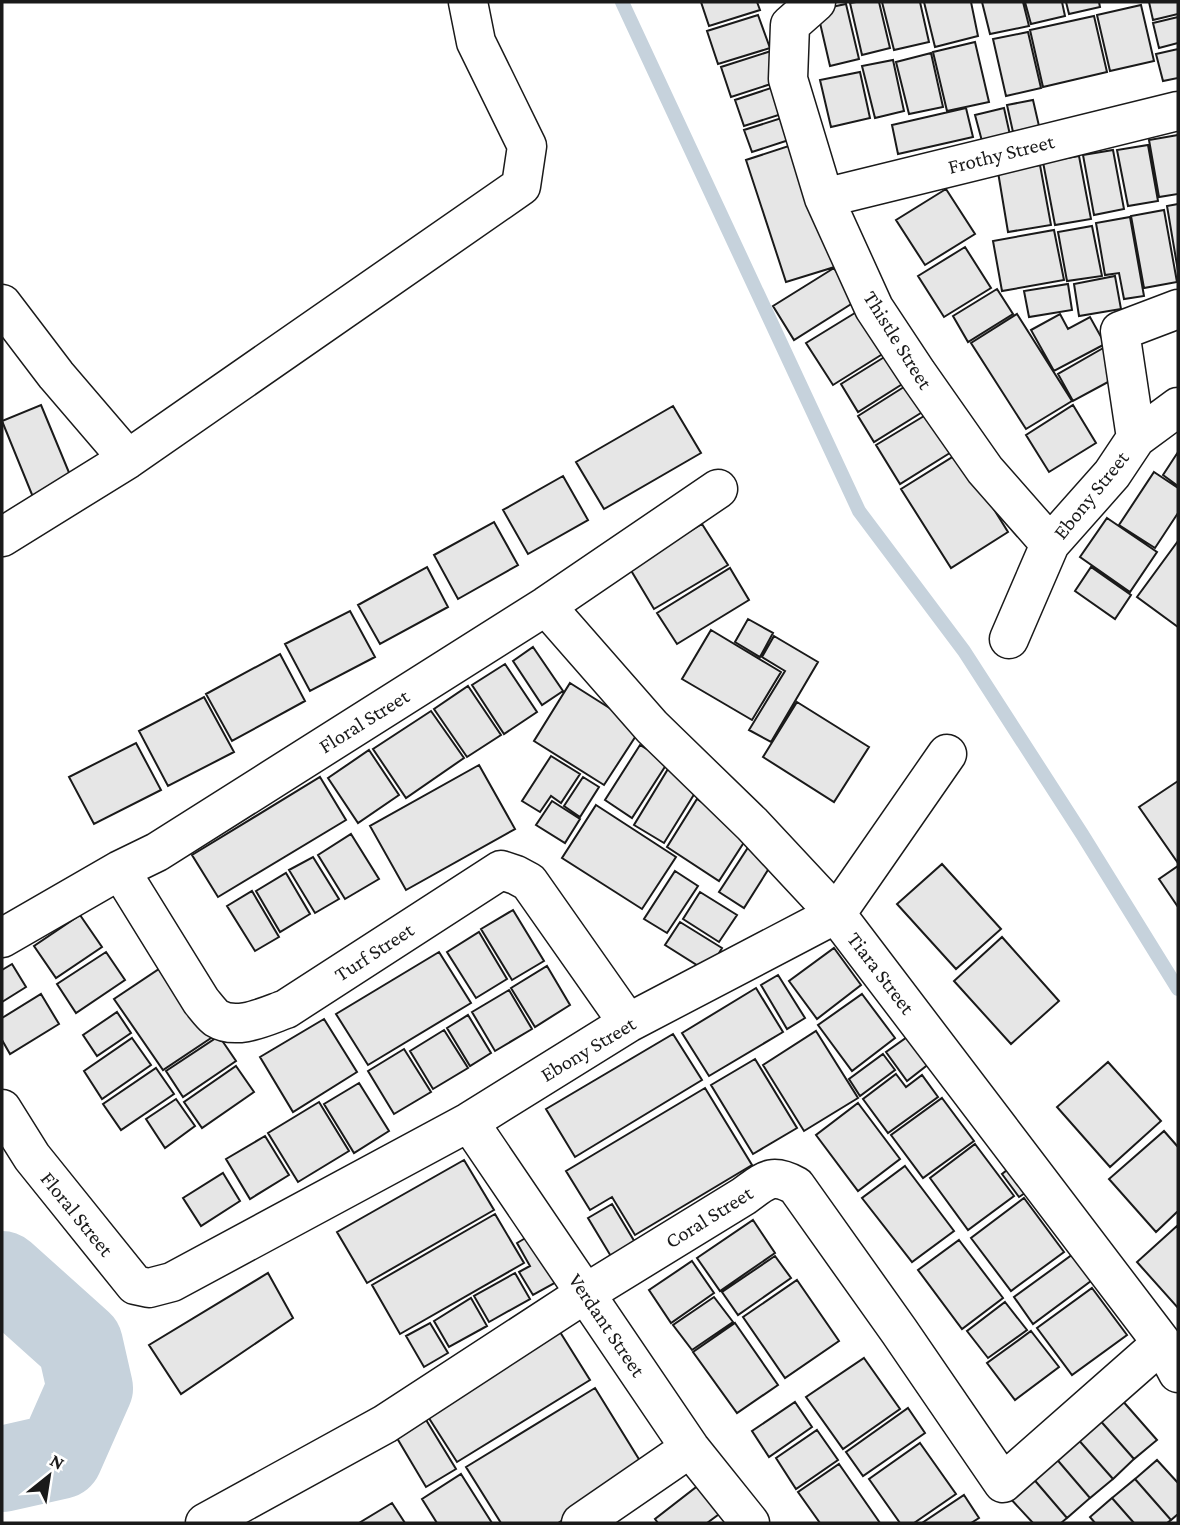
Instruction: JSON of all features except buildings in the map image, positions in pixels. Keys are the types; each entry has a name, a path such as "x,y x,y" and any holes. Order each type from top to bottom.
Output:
{"street":[{"path":"2,537 128,459 521,186 527,146 476,42 468,2"},
{"name":"Thistle Street","path":"803,13 788,79 824,198 874,308 985,470 1050,544"},
{"name":"Frothy Street","path":"824,198 1178,110"},
{"path":"2,304 56,375 128,459"},
{"path":"1136,438 1120,331 1178,309"},
{"name":"Ebony Street","path":"1009,639 1050,544 1112,474 1136,438 1178,407"},
{"name":"Floral Street","path":"2,938 120,870 157,852 545,606 718,489"},
{"name":"Tiara Street","path":"545,606 652,727 752,824 836,914 1170,1358"},
{"name":"Ebony Street","path":"172,1282 469,1122 628,1024 836,914 947,754"},
{"name":"Turf Street","path":"120,870 201,1002 215,1017 231,1024 286,1009 501,870 529,882 628,1024"},
{"name":"Floral Street","path":"2,1109 32,1157 135,1285 149,1288 172,1282"},
{"name":"Verdant Street","path":"469,1122 690,1448 750,1523"},
{"name":"Coral Street","path":"205,1523 385,1424 765,1181 782,1178 796,1186 1003,1483 1170,1358"},
{"path":"581,1523 690,1448"}],"waterway":[{"path":"622,2 859,511 964,651 1178,989"},
{"path":"2,1274 80,1344 90,1388 60,1456 2,1469"}]}
